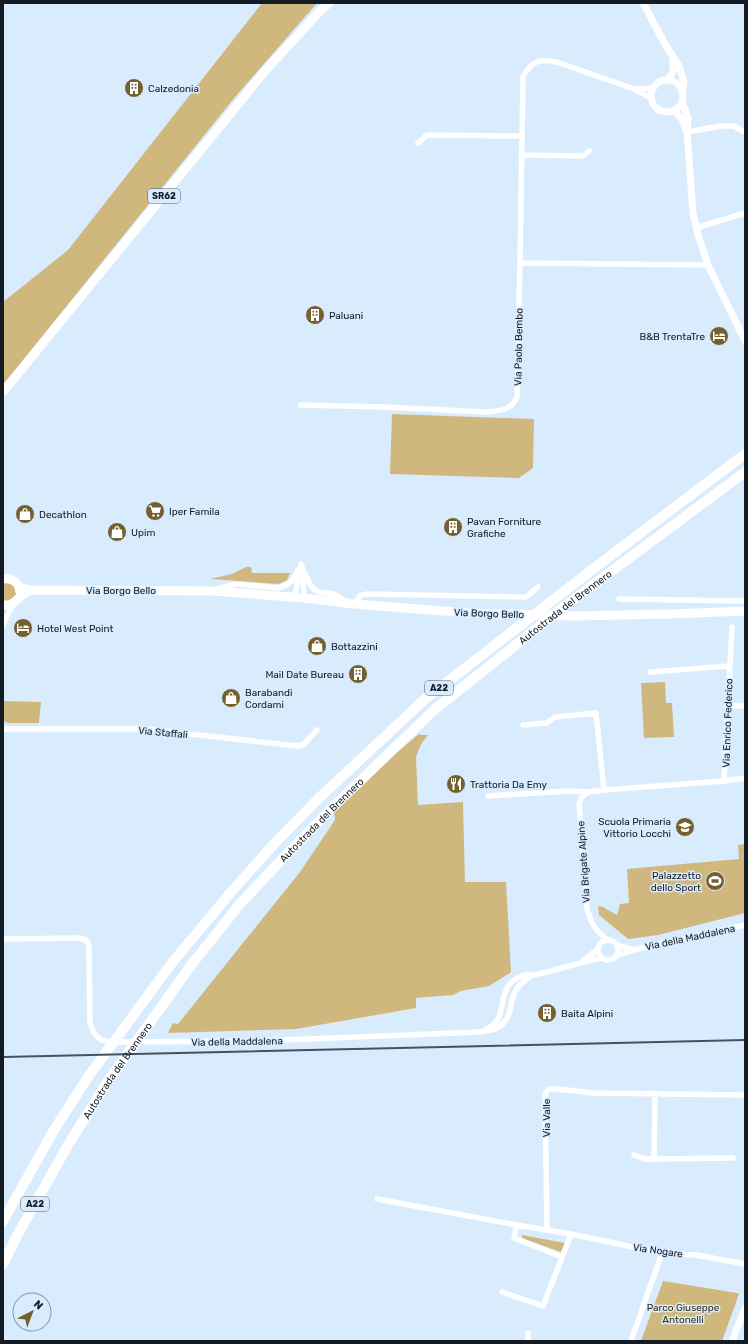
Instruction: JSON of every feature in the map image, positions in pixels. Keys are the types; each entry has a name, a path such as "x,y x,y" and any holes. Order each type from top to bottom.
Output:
{"highway":[{"name":"Autostrada del Brennero","path":"3,1221 54,1130 88,1077 171,964 232,891 318,799 424,700 745,454"},
{"name":"Autostrada del Brennero","path":"3,1264 68,1145 108,1081 192,964 240,904 331,808 434,710 566,605 745,472"}],"main road":[{"name":"SR62","path":"3,392 265,71 329,3"},
{"name":"Via Borgo Bello","path":"3,579 8,578 13,580 19,587 30,590 212,591 469,613 572,616 745,611"},
{"path":"16,601 20,593 19,587"},
{"path":"3,605 16,601 30,590"}],"street":[{"path":"643,3 679,66 684,82 682,101 688,118 687,132 693,212 696,228 708,265 745,339"},
{"path":"634,89 653,88 662,81 667,80 672,75 674,68 673,57"},
{"name":"Via Paolo Bembo","path":"301,405 485,412 502,411 507,409 515,402 517,397 523,77 528,67 538,61 546,60 557,62 634,89"},
{"path":"667,80 678,85 682,92"},
{"path":"653,88 651,98 652,103 659,110 669,112 674,111 678,108 682,101"},
{"path":"634,89 651,98"},
{"path":"674,111 682,119 687,132"},
{"path":"687,132 721,126 733,126 745,132"},
{"path":"418,143 428,135 521,136"},
{"path":"521,156 583,156 589,151"},
{"path":"696,228 745,213"},
{"path":"520,263 708,265"},
{"path":"299,598 301,570"},
{"path":"299,598 301,570"},
{"name":"Via Borgo Bello","path":"212,591 235,584 278,588 285,586 292,581 301,570 314,590 334,594 352,603 360,595 368,594 526,597 538,587"},
{"path":"619,599 745,601"},
{"path":"3,625 16,601"},
{"name":"Via Enrico Federico","path":"724,781 732,627"},
{"name":"Via Enrico Federico","path":"650,672 729,666"},
{"path":"727,706 745,706"},
{"path":"523,725 547,723 555,717 596,713 604,790"},
{"name":"Via Staffali","path":"3,729 146,729 297,746 303,745 316,730"},
{"path":"488,796 568,791 588,792 745,778"},
{"name":"Via Brigate Alpine","path":"588,792 582,797 579,803 586,909 591,923 598,933 608,940"},
{"name":"Via della Maddalena","path":"479,1032 490,1028 496,1022 500,1015 504,995 508,985 515,979 524,975 533,975 583,961 602,958 608,960 615,958 617,955 634,950 745,925"},
{"name":"Via Brigate Alpine","path":"598,933 598,947"},
{"name":"Via della Maddalena","path":"3,939 79,938 86,940 90,950 90,1022 95,1036 102,1041 259,1041 479,1032 496,1029 505,1022 511,1010 512,1000 518,985 533,975"},
{"name":"Via della Maddalena","path":"583,961 602,942 608,940 615,942 617,945 634,950"},
{"path":"617,945 617,955"},
{"path":"598,947 599,956 602,958"},
{"name":"Via Valle","path":"547,1230 545,1097 547,1091 552,1088 582,1092 745,1095"},
{"path":"654,1159 655,1093"},
{"path":"634,1155 645,1159 733,1158"},
{"name":"Via Nogare","path":"377,1199 571,1234 662,1253 696,1255 745,1264"},
{"path":"517,1225 514,1238 562,1257"},
{"path":"502,1292 544,1306 571,1234"},
{"path":"631,1341 662,1253"},
{"path":"732,1341 745,1308"},
{"path":"528,1333 528,1341"}],"green space":[{"path":"262,3 317,3 235,97 3,385 3,302 68,250"},
{"path":"392,414 534,419 533,468 519,478 390,474"},
{"path":"246,567 251,567 252,573 290,573 287,580 279,584 210,579 232,574"},
{"path":"3,581 13,583 17,597 3,603"},
{"path":"665,682 666,703 672,703 674,737 644,738 641,683"},
{"path":"3,701 41,702 39,723 8,723 3,721"},
{"path":"419,734 428,735 421,744 416,757 418,805 463,802 465,882 506,882 511,972 489,986 461,991 453,995 416,998 416,1008 296,1029 168,1033 173,1023 178,1024 300,872 335,820 334,811 377,769"},
{"path":"745,844 745,913 658,935 628,939 599,915 598,906 603,907 617,915 620,904 629,903 627,869 739,859 738,845"},
{"path":"522,1235 565,1243 561,1252 522,1238"},
{"name":"Parco Giuseppe Antonelli","path":"663,1281 739,1294 722,1341 641,1341"}],"railway":[{"path":"3,1057 745,1040"}],"place":[{"name":"Calzedonia","path":"134,88"},
{"name":"Paluani","path":"315,315"},
{"name":"B&B TrentaTre","path":"719,336"},
{"name":"Iper Famila","path":"155,511"},
{"name":"Decathlon","path":"25,514"},
{"name":"Pavan Forniture Grafiche","path":"453,527"},
{"name":"Upim","path":"117,532"},
{"name":"Hotel West Point","path":"23,628"},
{"name":"Bottazzini","path":"317,646"},
{"name":"Mail Date Bureau","path":"358,674"},
{"name":"Barabandi Cordami","path":"231,698"},
{"name":"Trattoria Da Emy","path":"456,784"},
{"name":"Scuola Primaria Vittorio Locchi","path":"685,827"},
{"name":"Palazzetto dello Sport","path":"715,881"},
{"name":"Baita Alpini","path":"547,1013"}]}
